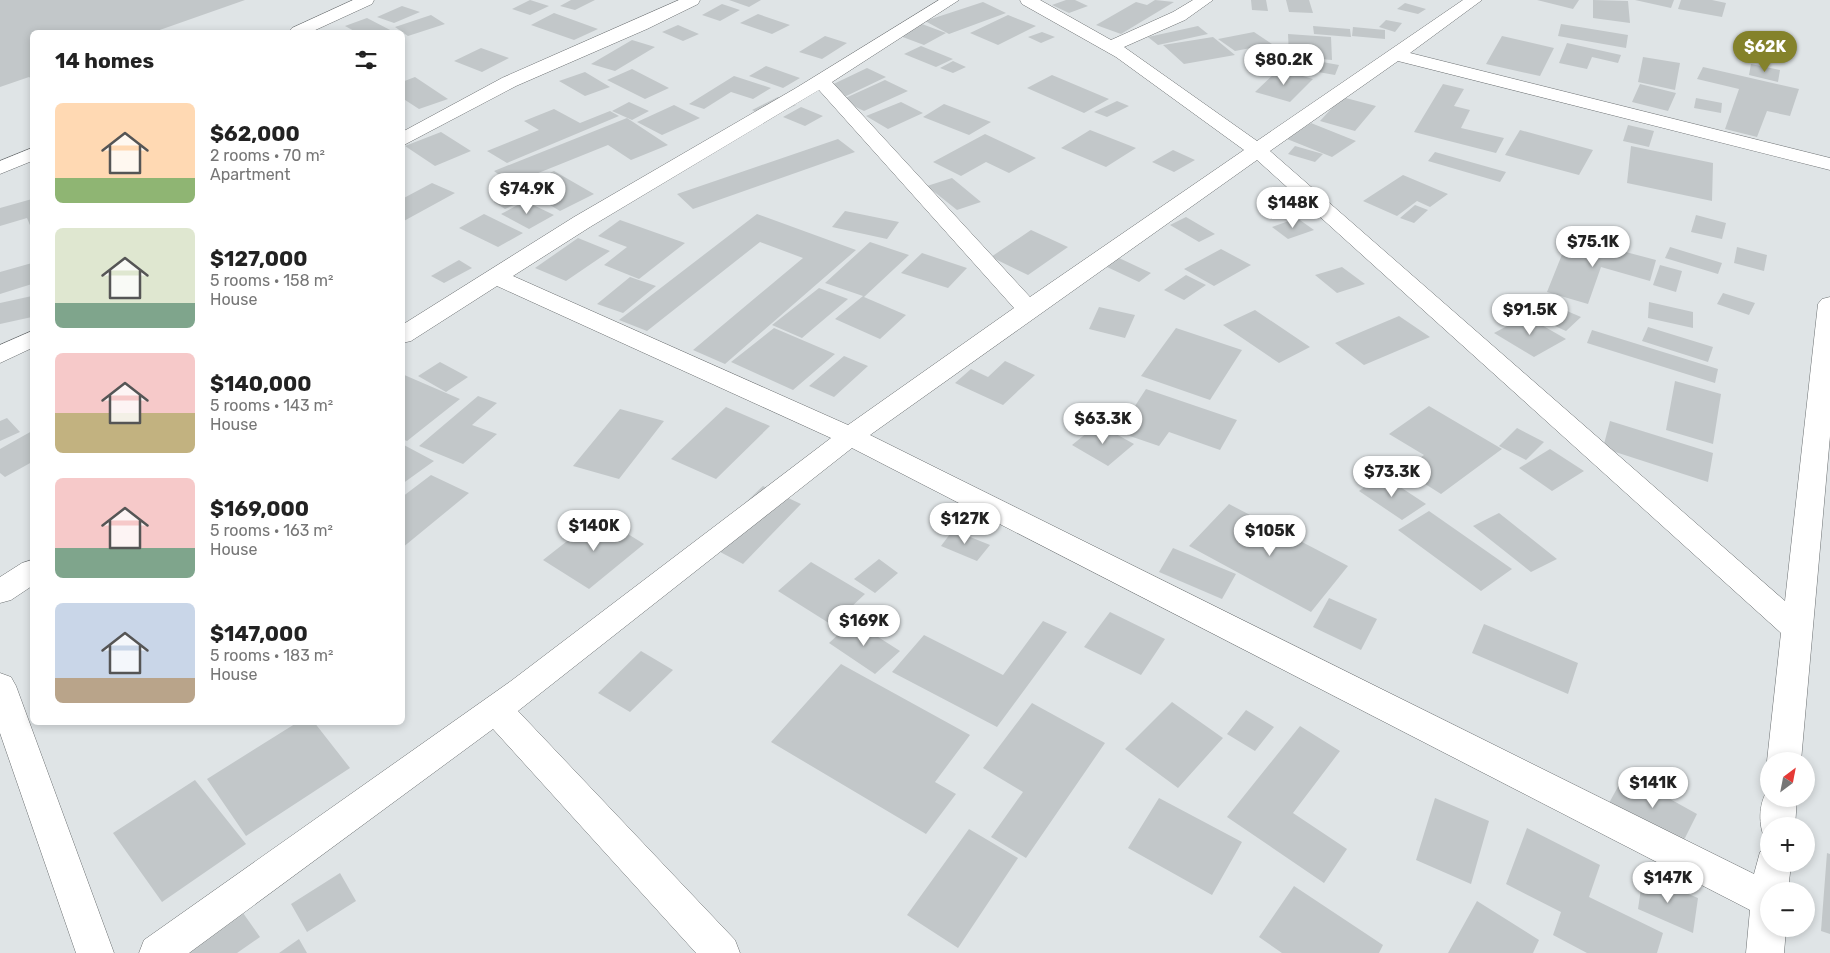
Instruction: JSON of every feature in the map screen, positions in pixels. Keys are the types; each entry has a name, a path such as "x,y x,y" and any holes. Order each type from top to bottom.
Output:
{"street":[{"path":"302,30 366,0"},
{"path":"405,138 509,82 641,25 692,0"},
{"path":"405,334 582,222 821,81 950,0"},
{"path":"1028,0 1110,47 1258,151 1797,629"},
{"path":"1110,47 1179,16 1205,0"},
{"path":"158,953 495,710 887,408 1474,0"},
{"path":"1396,55 1830,164"},
{"path":"821,81 1029,310"},
{"path":"0,168 30,155"},
{"path":"496,277 850,436 1760,895"},
{"path":"1785,752 1830,304"},
{"path":"0,355 30,339"},
{"path":"0,592 30,572"},
{"path":"0,686 93,952"},
{"path":"495,710 721,953"},
{"path":"1766,953 1767,937"}],"building":[{"path":"0,0 245,0 160,30 30,30 30,78 0,87"},
{"path":"530,0 549,6 530,15 512,9"},
{"path":"571,0 595,0 575,10 560,6"},
{"path":"729,0 761,0 749,7"},
{"path":"1066,0 1075,0 1088,6 1069,13 1052,5"},
{"path":"1155,0 1174,2 1121,34 1096,25 1136,2 1147,5"},
{"path":"1251,0 1266,0 1268,11 1252,10"},
{"path":"1286,0 1309,0 1313,13 1289,12"},
{"path":"1537,0 1579,0 1573,9"},
{"path":"1593,0 1628,1 1630,23 1593,18"},
{"path":"1635,0 1674,0 1671,8"},
{"path":"1681,0 1712,0 1726,3 1722,17 1678,9"},
{"path":"983,2 1006,13 949,34 925,21"},
{"path":"1405,3 1426,9 1418,14 1397,9"},
{"path":"722,4 740,10 720,21 702,15"},
{"path":"402,6 420,12 394,23 377,17"},
{"path":"554,13 598,29 574,40 531,25"},
{"path":"758,14 790,25 772,34 740,23"},
{"path":"431,15 445,24 408,36 405,34 405,30 399,30 395,27"},
{"path":"1008,15 1036,26 998,45 970,33"},
{"path":"367,18 390,30 352,30 345,26"},
{"path":"1386,20 1402,23 1395,32 1379,27"},
{"path":"922,24 946,33 924,45 900,36"},
{"path":"1561,24 1628,35 1626,48 1558,36"},
{"path":"678,25 699,34 683,41 662,32"},
{"path":"1198,26 1208,34 1158,45 1148,37"},
{"path":"1313,26 1350,29 1351,37 1314,34"},
{"path":"1353,27 1385,30 1385,39 1352,36"},
{"path":"1042,32 1055,37 1041,43 1028,37"},
{"path":"1254,32 1272,44 1235,51 1218,39"},
{"path":"1288,34 1331,37 1332,60 1289,56"},
{"path":"825,36 847,43 822,59 799,52"},
{"path":"1502,36 1554,48 1540,76 1486,64"},
{"path":"1213,37 1235,55 1184,64 1163,45"},
{"path":"632,40 655,47 615,71 591,64"},
{"path":"1567,43 1621,55 1618,63 1592,57 1587,69 1559,63"},
{"path":"921,46 953,59 936,67 904,54"},
{"path":"481,48 509,58 482,72 454,61"},
{"path":"1275,51 1291,58 1278,64 1262,57"},
{"path":"1643,57 1680,63 1675,90 1638,82"},
{"path":"1300,58 1339,65 1335,75 1296,68"},
{"path":"953,61 966,67 953,73 940,68"},
{"path":"1751,64 1780,70 1778,82 1749,75"},
{"path":"766,66 800,78 783,88 749,76"},
{"path":"1703,67 1799,89 1790,116 1767,111 1757,137 1725,129 1739,89 1697,79"},
{"path":"867,68 886,77 840,99 821,90"},
{"path":"632,69 669,88 645,99 607,80"},
{"path":"1279,69 1313,79 1290,102 1255,92"},
{"path":"585,72 610,87 585,96 559,81"},
{"path":"1052,75 1109,99 1084,113 1027,88"},
{"path":"734,76 771,88 753,99 731,92 704,109 689,104"},
{"path":"415,77 448,99 419,109 405,100 405,81"},
{"path":"885,80 908,91 864,111 841,100"},
{"path":"1443,84 1464,89 1454,106 1470,110 1461,128 1504,138 1496,153 1414,132"},
{"path":"1640,84 1676,93 1668,111 1632,102"},
{"path":"778,97 796,105 769,118 752,110"},
{"path":"1342,97 1376,106 1355,131 1320,121"},
{"path":"1696,98 1722,103 1721,113 1694,108"},
{"path":"1117,101 1129,106 1107,117 1094,112"},
{"path":"629,102 649,111 632,120 612,111"},
{"path":"901,102 923,113 888,129 866,116"},
{"path":"944,104 991,122 969,135 923,117"},
{"path":"674,105 700,118 662,135 637,122"},
{"path":"801,107 823,116 805,126 783,117"},
{"path":"554,109 580,123 610,111 619,116 507,163 487,151 539,130 524,121"},
{"path":"627,118 668,145 631,160 608,145 511,184 494,171"},
{"path":"1311,123 1356,141 1332,157 1287,139"},
{"path":"1628,125 1654,131 1649,147 1623,141"},
{"path":"1090,130 1136,148 1106,167 1061,148"},
{"path":"1520,130 1593,150 1579,175 1505,155"},
{"path":"441,132 471,151 435,166 405,146"},
{"path":"985,134 1036,158 1009,173 986,162 961,176 933,162"},
{"path":"838,139 855,152 693,209 677,194"},
{"path":"1295,146 1323,154 1315,162 1288,154"},
{"path":"1631,146 1713,163 1712,201 1627,183"},
{"path":"1173,150 1195,160 1174,172 1152,162"},
{"path":"1435,152 1506,172 1500,182 1428,161"},
{"path":"554,171 594,194 560,211 520,187"},
{"path":"1403,175 1448,194 1430,207 1417,201 1397,216 1363,201"},
{"path":"952,178 981,202 957,210 927,186"},
{"path":"432,183 455,193 405,220 405,197"},
{"path":"513,193 524,200 505,209 494,202"},
{"path":"30,200 30,225 27,218 0,226 0,208"},
{"path":"525,201 554,215 529,229 501,214"},
{"path":"1415,205 1428,210 1414,223 1400,218"},
{"path":"845,211 899,222 887,239 832,227"},
{"path":"484,214 523,233 498,247 459,228"},
{"path":"757,214 856,250 725,364 693,350 803,258 760,242 647,331 619,320"},
{"path":"1696,215 1726,223 1722,239 1691,232"},
{"path":"1186,217 1215,234 1199,242 1170,225"},
{"path":"1297,218 1314,230 1288,239 1272,227"},
{"path":"620,220 685,243 639,279 604,265 627,247 598,236"},
{"path":"1031,230 1068,247 1028,275 991,257"},
{"path":"1569,237 1656,260 1650,281 1601,267 1588,304 1547,292"},
{"path":"578,238 610,251 566,281 535,268"},
{"path":"870,242 909,255 864,297 906,315 880,339 835,319 863,296 825,283"},
{"path":"1670,247 1722,263 1718,274 1665,258"},
{"path":"1737,247 1767,255 1764,271 1734,263"},
{"path":"1221,249 1251,265 1214,286 1184,269"},
{"path":"922,253 967,268 948,288 901,273"},
{"path":"1119,258 1151,273 1139,282 1107,267"},
{"path":"459,260 472,268 444,283 431,276"},
{"path":"30,264 30,285 0,294 0,272"},
{"path":"1660,265 1682,271 1676,292 1653,285"},
{"path":"1342,267 1365,284 1337,293 1315,275"},
{"path":"1186,275 1206,285 1184,300 1164,290"},
{"path":"630,277 656,286 623,313 597,304"},
{"path":"819,288 848,299 802,338 772,325"},
{"path":"1723,293 1755,303 1749,315 1717,304"},
{"path":"30,296 30,317 0,324 0,303"},
{"path":"1649,302 1693,312 1693,328 1648,318"},
{"path":"1099,307 1135,315 1125,338 1089,329"},
{"path":"1560,308 1581,317 1566,331 1546,322"},
{"path":"1255,310 1310,347 1279,363 1223,325"},
{"path":"1399,316 1430,337 1364,365 1335,343"},
{"path":"1526,316 1566,339 1534,357 1494,333"},
{"path":"1648,327 1713,347 1708,362 1642,341"},
{"path":"774,328 835,354 793,390 731,362"},
{"path":"1176,328 1242,350 1210,400 1141,376"},
{"path":"1592,330 1718,369 1715,383 1587,343"},
{"path":"844,356 868,366 834,397 809,386"},
{"path":"1005,361 1035,375 1003,405 955,383 971,369 988,377"},
{"path":"440,362 468,377 446,392 418,376"},
{"path":"405,375 460,399 407,441 405,440"},
{"path":"1675,381 1721,394 1713,444 1666,430"},
{"path":"1146,389 1237,420 1220,450 1169,432 1159,446 1118,432"},
{"path":"478,396 497,403 472,425 497,434 463,464 419,446"},
{"path":"1429,406 1502,449 1441,494 1403,470 1424,455 1389,434"},
{"path":"726,407 770,426 716,479 671,459"},
{"path":"620,409 664,421 619,479 573,466"},
{"path":"7,418 20,432 0,441 0,421"},
{"path":"1610,421 1713,453 1708,482 1603,448"},
{"path":"1098,424 1134,444 1108,466 1072,445"},
{"path":"1517,428 1544,442 1526,460 1499,446"},
{"path":"30,432 30,463 5,477 0,473 0,449"},
{"path":"405,446 434,461 405,482"},
{"path":"1550,449 1584,471 1552,491 1519,468"},
{"path":"431,475 469,493 405,546 405,495"},
{"path":"1382,475 1426,504 1402,520 1359,491"},
{"path":"763,486 801,504 743,564 703,543"},
{"path":"1229,504 1348,566 1311,612 1189,546"},
{"path":"1429,511 1512,569 1481,591 1398,530"},
{"path":"1499,513 1557,559 1531,572 1473,526"},
{"path":"599,516 644,544 589,589 543,560"},
{"path":"953,530 990,545 977,561 941,546"},
{"path":"1173,548 1236,574 1222,599 1159,572"},
{"path":"879,559 898,573 875,593 854,579"},
{"path":"811,562 865,594 832,625 778,591"},
{"path":"1329,598 1377,619 1361,650 1313,627"},
{"path":"1110,612 1165,639 1141,675 1084,647"},
{"path":"853,621 900,651 875,674 829,643"},
{"path":"1043,621 1067,632 997,727 892,672 924,635 1003,675"},
{"path":"1484,624 1578,663 1568,694 1472,653"},
{"path":"641,651 673,670 630,712 598,693"},
{"path":"841,664 970,735 935,782 956,794 926,834 771,742"},
{"path":"1172,702 1223,738 1178,788 1125,749"},
{"path":"1032,703 1105,743 1026,858 991,837 1023,792 983,768"},
{"path":"1246,710 1274,727 1255,751 1227,734"},
{"path":"293,725 316,725 350,768 246,836 207,779"},
{"path":"1300,726 1340,751 1293,813 1347,849 1324,883 1227,817"},
{"path":"1625,774 1697,814 1682,844 1609,803"},
{"path":"195,780 246,844 162,902 113,833"},
{"path":"1159,798 1242,842 1212,895 1128,848"},
{"path":"1435,798 1489,821 1471,884 1416,860"},
{"path":"1527,828 1600,865 1589,897 1663,933 1657,953 1587,953 1553,935 1561,912 1506,884"},
{"path":"969,829 1018,858 958,948 907,915"},
{"path":"1827,853 1830,854 1830,934 1821,931"},
{"path":"340,873 356,901 307,932 291,904"},
{"path":"1643,875 1698,898 1693,933 1638,909"},
{"path":"1294,886 1383,945 1379,953 1282,953 1259,937"},
{"path":"1477,901 1539,940 1533,953 1448,953"},
{"path":"243,913 260,937 237,953 186,953"},
{"path":"299,939 307,953 279,953"}]}
